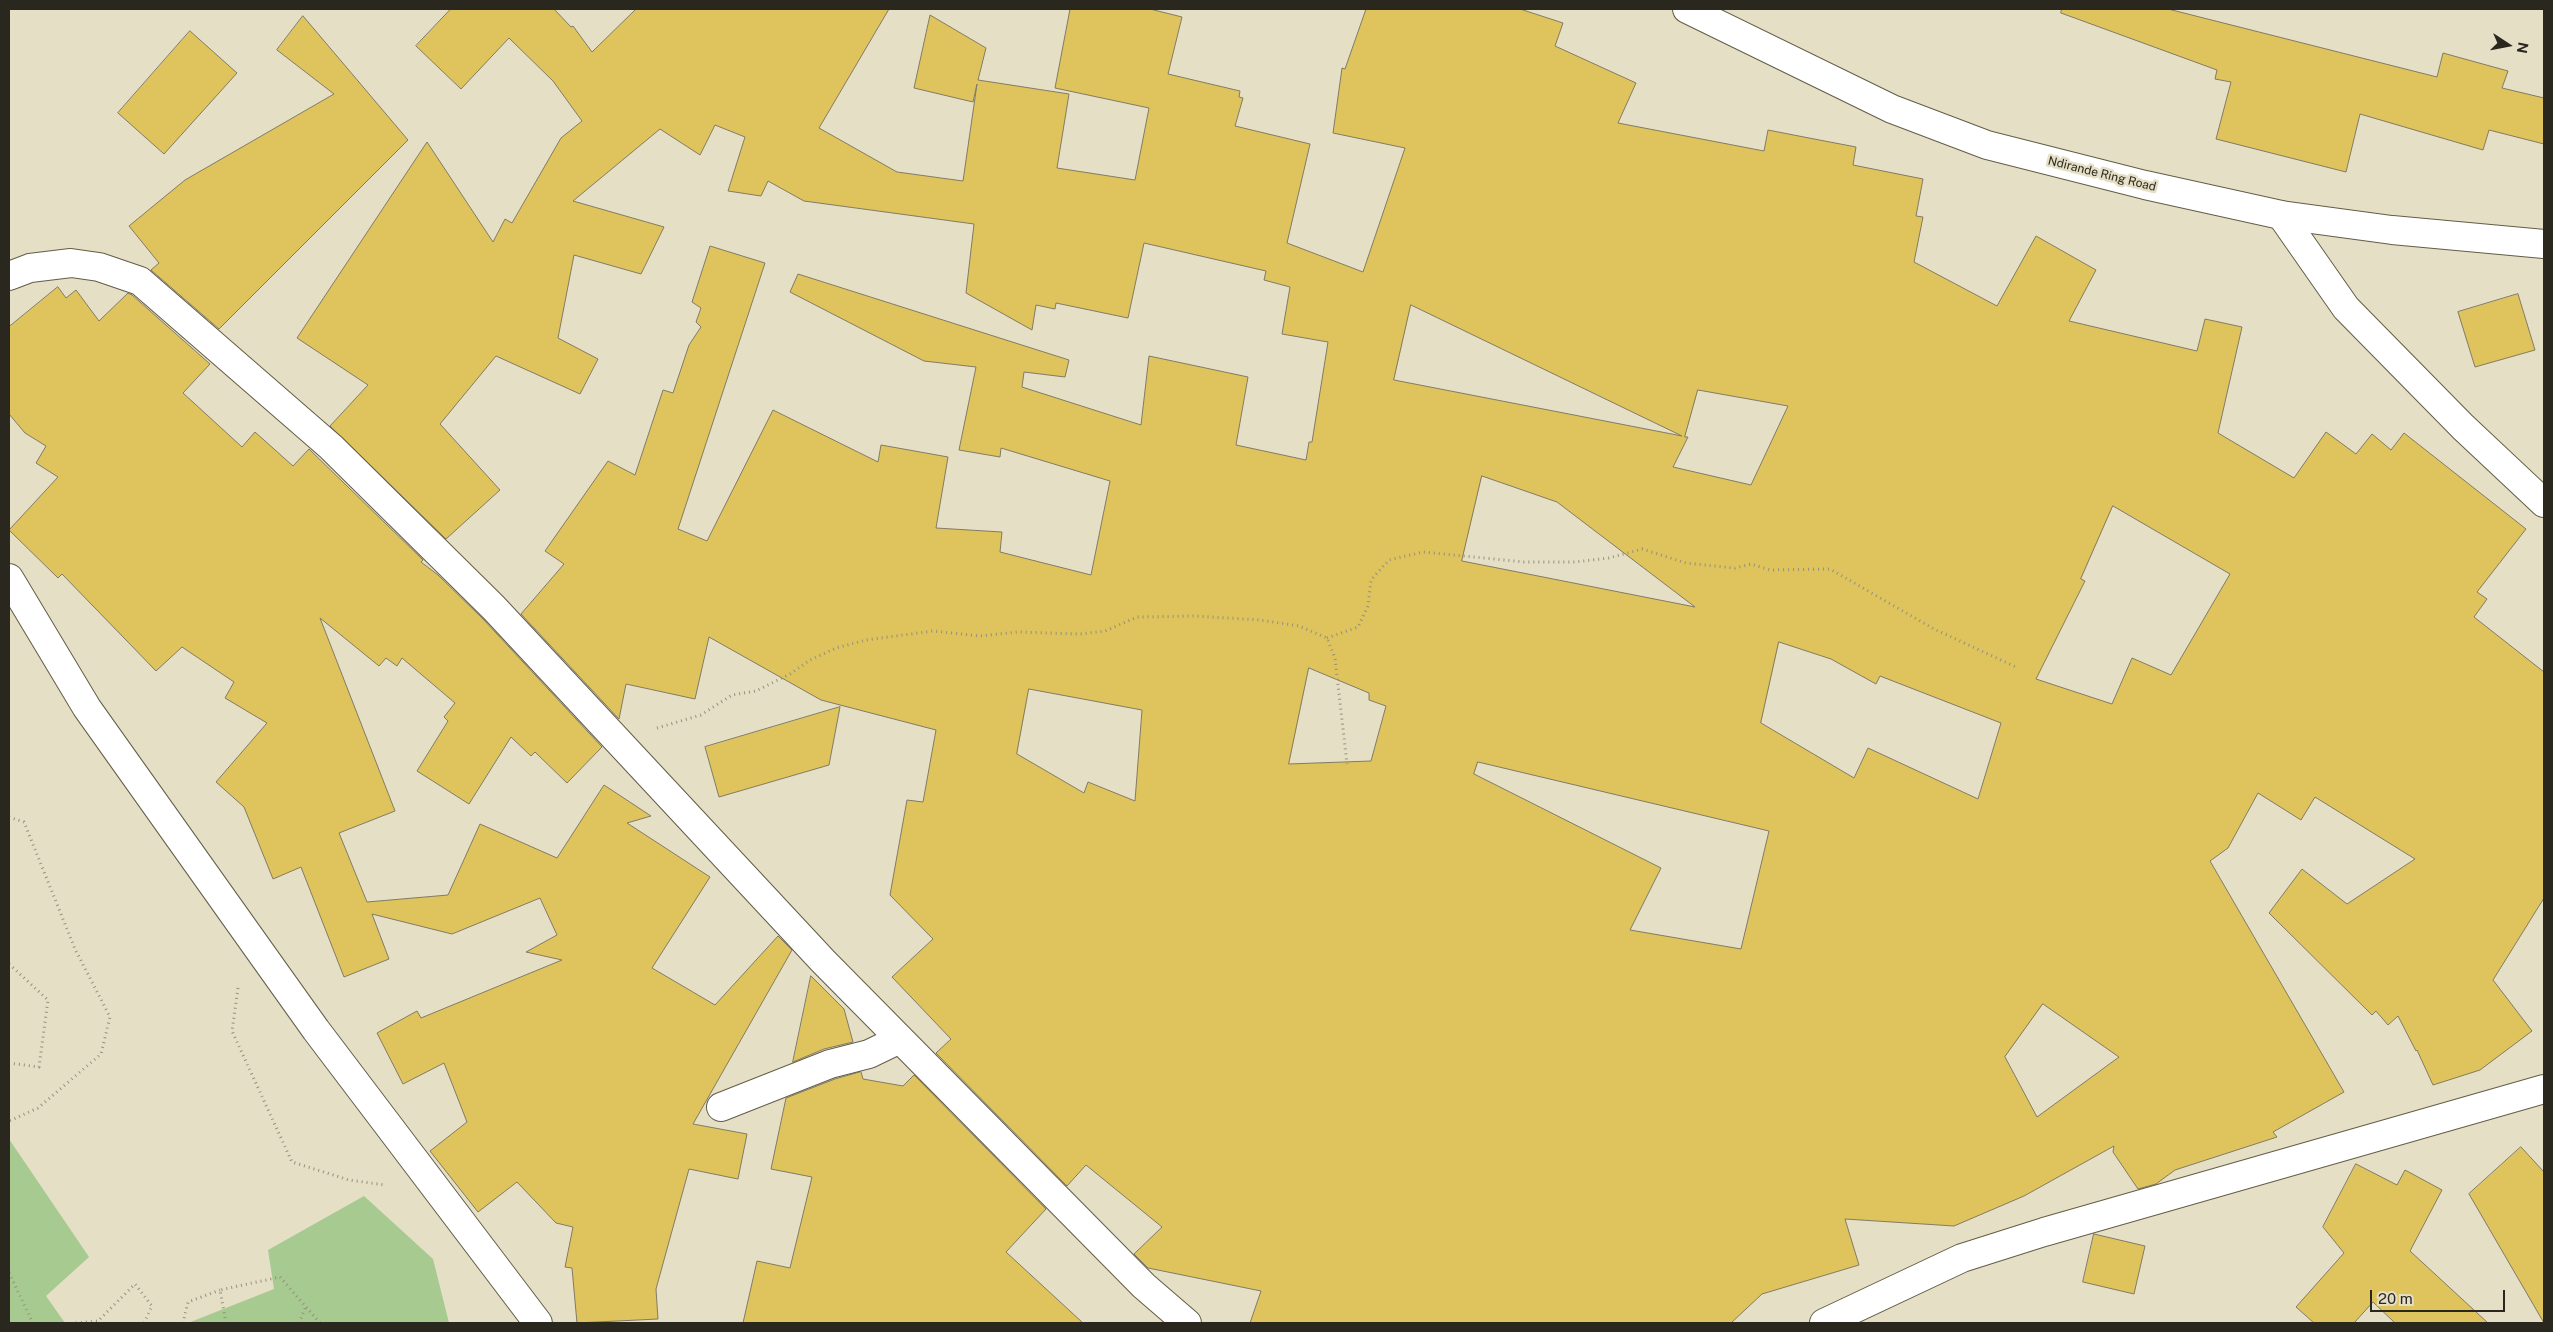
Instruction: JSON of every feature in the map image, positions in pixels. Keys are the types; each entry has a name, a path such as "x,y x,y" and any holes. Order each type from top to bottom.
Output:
{"street":[{"name":"Ndirande Ring Road","path":"1687,9 1892,109 1979,142 2145,185 2281,215 2392,230 2544,244"},
{"path":"2281,215 2346,308 2463,427 2544,503"},
{"path":"9,276 30,268 70,264 99,267 140,281 331,447 494,608 816,954 1144,1286 1187,1323"},
{"path":"9,578 87,708 316,1030 538,1323"},
{"path":"721,1107 830,1064 869,1054 900,1039"},
{"path":"1824,1323 1962,1258 2044,1232 2544,1088"}],"path":[{"path":"616,740 701,715 732,695 756,691 790,674 810,660 836,648 866,640 932,631 980,636 1018,632 1080,634 1105,631 1137,617 1195,616 1260,620 1299,626 1327,638 1358,627 1368,606 1371,580 1389,560 1423,552 1524,562 1575,562 1609,558 1642,549 1686,563 1735,568 1751,564 1770,570 1830,569 1934,629 2016,667"},
{"path":"1327,638 1335,658 1347,764"},
{"path":"9,817 24,822 75,949 110,1017 101,1054 38,1108 9,1121"},
{"path":"254,943 242,958 232,1031 292,1162 349,1180 440,1193"},
{"path":"9,964 48,1000 39,1068 9,1063"},
{"path":"9,1273 33,1323"},
{"path":"183,1323 188,1302 220,1290 280,1277 320,1323"},
{"path":"76,1323 98,1321 134,1284 152,1306 145,1322"},
{"path":"220,1290 226,1323"},
{"path":"299,1323 306,1306"}],"green space":[{"path":"9,1139 89,1257 46,1296 65,1323 9,1323"},
{"path":"364,1196 433,1259 449,1323 188,1323 274,1289 268,1250"}],"building":[{"path":"451,9 554,9 571,27 573,26 592,52 636,9 889,9 819,128 897,172 963,181 977,84 973,102 914,88 930,15 986,48 978,80 1069,94 1057,168 1135,180 1149,108 1055,88 1070,9 1150,9 1182,17 1168,74 1240,91 1239,97 1243,98 1235,126 1310,144 1287,243 1363,272 1405,148 1333,133 1342,68 1345,69 1366,9 1520,9 1563,23 1555,46 1636,83 1618,123 1764,151 1768,130 1856,147 1853,165 1923,179 1916,216 1923,217 1914,262 1997,306 2036,236 2096,270 2069,321 2197,351 2205,319 2242,327 2218,433 2294,478 2326,432 2356,454 2372,434 2391,450 2404,433 2526,529 2477,592 2487,599 2474,617 2544,672 2544,898 2493,980 2532,1031 2480,1070 2433,1085 2417,1050 2398,1016 2388,1025 2376,1011 2372,1015 2269,913 2302,869 2347,904 2415,859 2315,797 2301,820 2258,793 2228,848 2210,861 2344,1092 2273,1132 2277,1137 2175,1170 2156,1184 2138,1189 2113,1152 2114,1146 2024,1196 1954,1226 1845,1219 1859,1265 1762,1294 1731,1323 1250,1323 1261,1291 1148,1268 1134,1254 1162,1227 1086,1165 1067,1186 936,1053 951,1039 892,977 933,939 890,895 907,800 923,802 936,730 821,700 709,637 695,699 626,684 619,719 521,614 564,564 545,551 608,461 635,475 663,390 673,393 689,345 701,327 696,322 701,308 692,302 710,246 765,263 678,529 707,541 773,410 878,462 881,445 948,457 936,528 1002,532 1000,552 1091,575 1110,481 1001,448 1000,457 959,450 976,367 924,361 790,292 798,274 1069,360 1065,377 1024,372 1022,387 1141,425 1149,356 1248,377 1236,445 1306,460 1309,442 1312,442 1328,342 1282,334 1290,287 1264,280 1266,271 1144,243 1128,318 1056,303 1055,309 1036,305 1032,330 966,293 974,224 804,201 768,181 761,196 728,191 745,137 715,125 700,155 660,129 573,201 664,227 641,274 574,255 558,338 598,359 580,394 496,356 440,424 500,490 446,539 330,426 368,385 297,338 427,142 493,242 505,219 512,223 561,138 582,121 553,81 509,38 461,89 416,46","holes":["1411,305 1682,436 1394,380","1698,390 1788,406 1751,485 1673,467 1688,437 1685,437","1482,476 1557,502 1695,607 1462,561","2113,506 2230,574 2171,675 2132,658 2112,704 2036,679 2085,581 2081,579","1779,642 1831,659 1876,684 1880,676 2001,723 1978,799 1868,748 1854,778 1761,723","1309,668 1369,693 1369,700 1386,706 1371,761 1289,764","1029,689 1142,710 1135,801 1088,782 1084,793 1017,754","1478,762 1769,831 1741,949 1630,930 1661,868 1474,774","2043,1004 2119,1057 2037,1117 2005,1057"]},
{"path":"2062,9 2168,9 2437,77 2443,53 2508,71 2502,88 2544,98 2544,144 2489,130 2483,150 2360,114 2346,172 2216,139 2231,82 2215,79 2217,70 2061,13"},
{"path":"303,16 408,140 219,329 151,270 159,263 129,226 185,180 334,94 277,50"},
{"path":"190,31 237,73 164,154 118,113"},
{"path":"58,287 66,298 76,290 99,321 128,293 132,295 210,364 183,393 242,447 255,432 293,466 309,449 423,560 421,562 438,575 483,619 602,747 567,783 535,752 531,756 511,737 469,804 417,771 448,721 444,717 455,703 402,658 397,666 386,658 379,666 320,618 395,811 339,833 367,902 448,895 480,824 557,858 604,785 651,816 627,823 710,877 652,968 715,1005 778,936 792,950 693,1124 747,1134 738,1179 689,1169 656,1289 658,1319 577,1323 572,1268 565,1267 573,1227 556,1223 517,1182 478,1212 430,1151 467,1122 444,1063 403,1084 377,1033 417,1011 421,1018 562,960 526,952 557,935 540,898 452,934 372,914 389,959 344,977 301,867 273,879 244,807 216,782 267,723 225,698 234,682 182,647 156,671 62,574 58,578 9,530 58,477 36,463 46,446 25,433 9,414 9,327"},
{"path":"2518,294 2535,350 2475,367 2458,312"},
{"path":"840,707 829,765 719,797 705,747"},
{"path":"811,976 844,1009 853,1042 824,1049 793,1062"},
{"path":"861,1072 863,1079 903,1086 914,1075 1046,1209 1006,1252 1083,1323 743,1323 757,1261 790,1268 812,1177 771,1169 786,1098 835,1079"},
{"path":"2521,1147 2544,1172 2544,1323 2469,1194"},
{"path":"2356,1164 2397,1185 2405,1170 2442,1190 2410,1251 2488,1323 2395,1323 2373,1302 2354,1323 2314,1323 2296,1307 2344,1253 2323,1227"},
{"path":"2094,1234 2145,1246 2134,1294 2083,1282"}]}
